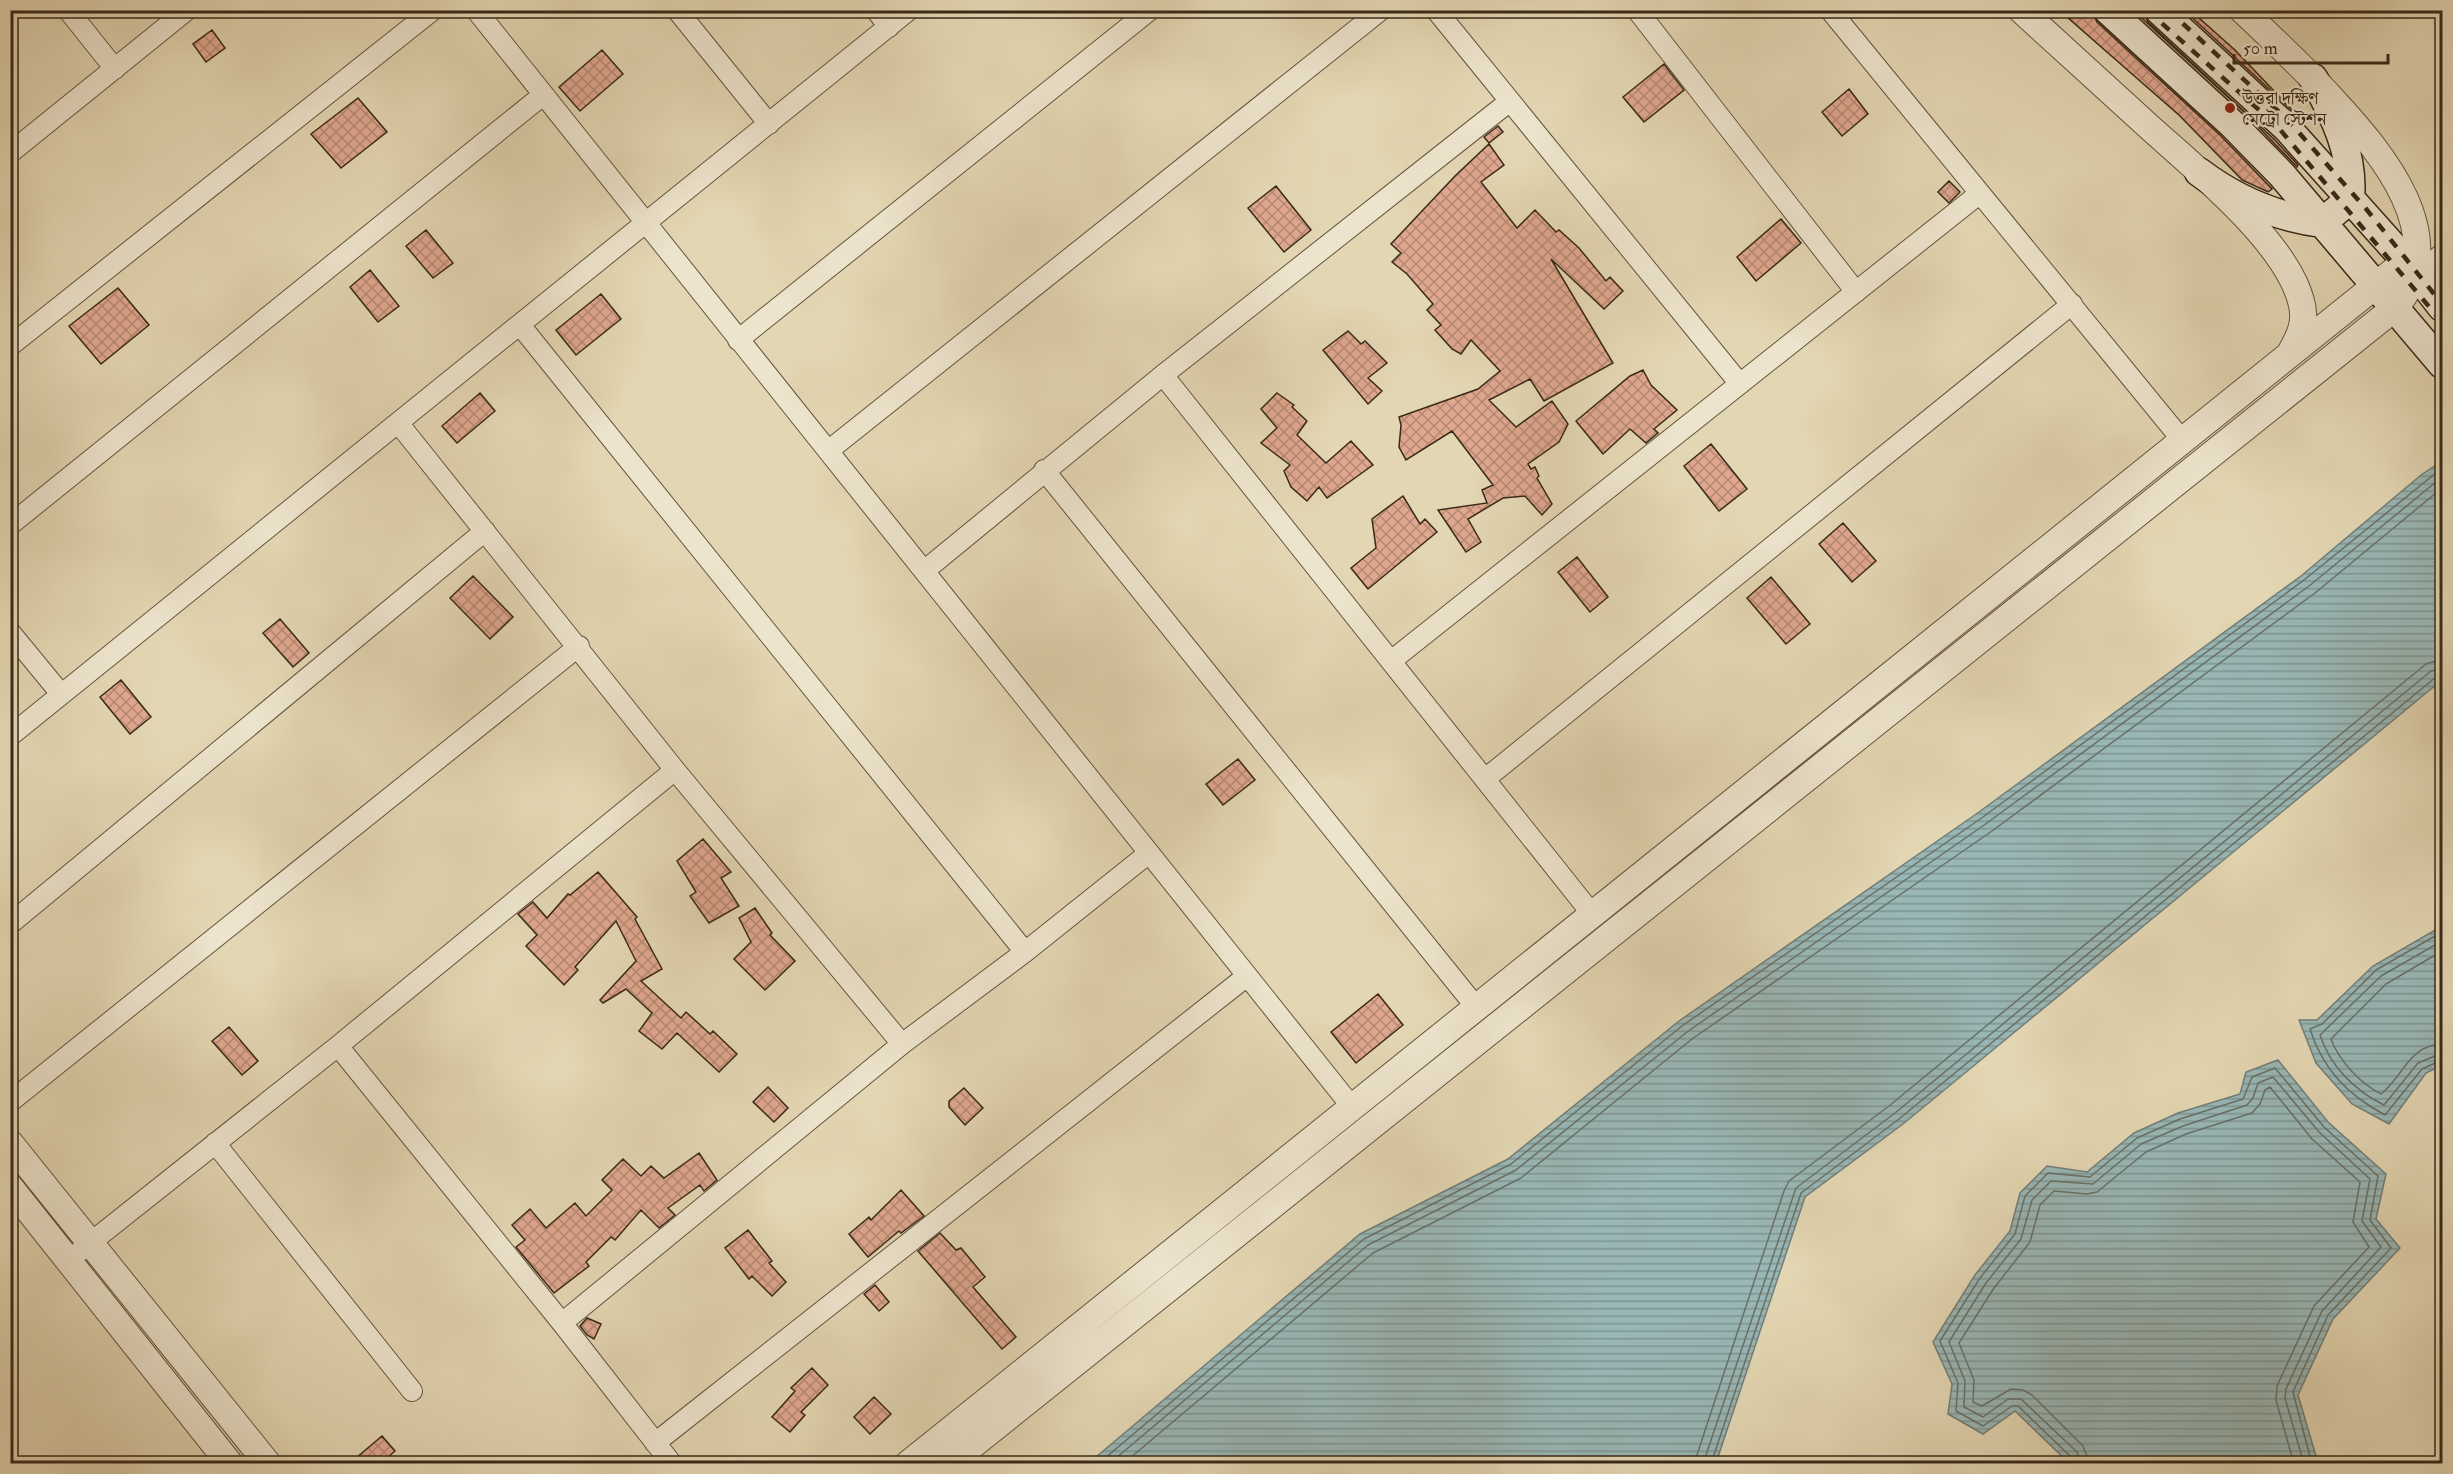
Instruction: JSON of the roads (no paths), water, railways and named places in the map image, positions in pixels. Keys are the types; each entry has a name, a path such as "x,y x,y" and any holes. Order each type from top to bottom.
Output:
{"main road":[{"path":"2108,10 2232,124 2282,175 2442,364"},
{"path":"2159,10 2287,128 2411,268 2442,307"},
{"path":"2199,172 2259,208 2295,219 2322,223 2350,200 2352,177 2346,148 2328,105 2313,78"}],"street":[{"path":"68,10 115,69"},
{"path":"10,153 187,10"},
{"path":"10,346 433,10"},
{"path":"476,10 1352,1107"},
{"path":"677,10 769,124"},
{"path":"876,10 890,27"},
{"path":"10,736 647,225 909,10"},
{"path":"738,339 1150,10"},
{"path":"828,451 1381,10"},
{"path":"1436,10 1740,384"},
{"path":"1637,10 1856,292"},
{"path":"1830,10 2182,440"},
{"path":"2021,10 2199,172 2265,240 2291,276 2302,302 2303,321 2290,353"},
{"path":"949,1464 2396,307 2412,286 2411,268 2419,254 2415,229 2402,185 2369,139 2313,78 2242,10"},
{"path":"10,525 543,95"},
{"path":"924,571 1044,470 1510,101"},
{"path":"1391,661 1979,194"},
{"path":"908,1464 2290,353 2377,286 2442,254"},
{"path":"1485,779 2072,304"},
{"path":"520,326 1026,952"},
{"path":"1163,375 1592,914"},
{"path":"399,424 579,646 675,770 902,1044"},
{"path":"1044,470 1476,1007"},
{"path":"10,924 485,531"},
{"path":"10,632 62,694"},
{"path":"10,1102 579,646"},
{"path":"70,1261 91,1241 338,1046 675,770"},
{"path":"562,1323 902,1044 1026,952 1149,854"},
{"path":"655,1443 1247,976"},
{"path":"338,1046 562,1323 672,1464"},
{"path":"10,1143 268,1464"},
{"path":"215,1143 412,1391"},
{"path":"10,1187 230,1464"}],"water":[{"path":"2442,461 2442,680 1903,1124 1805,1197 1716,1463 1089,1463 1360,1234 1508,1159 1679,1021 1979,812 2301,576 2421,475"},
{"path":"2442,926 2442,1065 2426,1073 2389,1124 2352,1104 2316,1063 2299,1020 2317,1020 2373,966"},
{"path":"2278,1060 2328,1122 2386,1174 2376,1219 2400,1248 2333,1319 2298,1395 2318,1463 2069,1463 2015,1411 1983,1434 1948,1414 1952,1384 1933,1342 1975,1275 2010,1231 2020,1193 2047,1166 2087,1172 2134,1133 2178,1113 2240,1094 2246,1072"}],"railway":[{"path":"2147,10 2277,126 2442,322"},
{"path":"2168,10 2287,119 2367,210 2442,304"}],"place":[{"name":"উত্তরা দক্ষিণ মেট্রো স্টেশন","path":"2230,108"}]}
